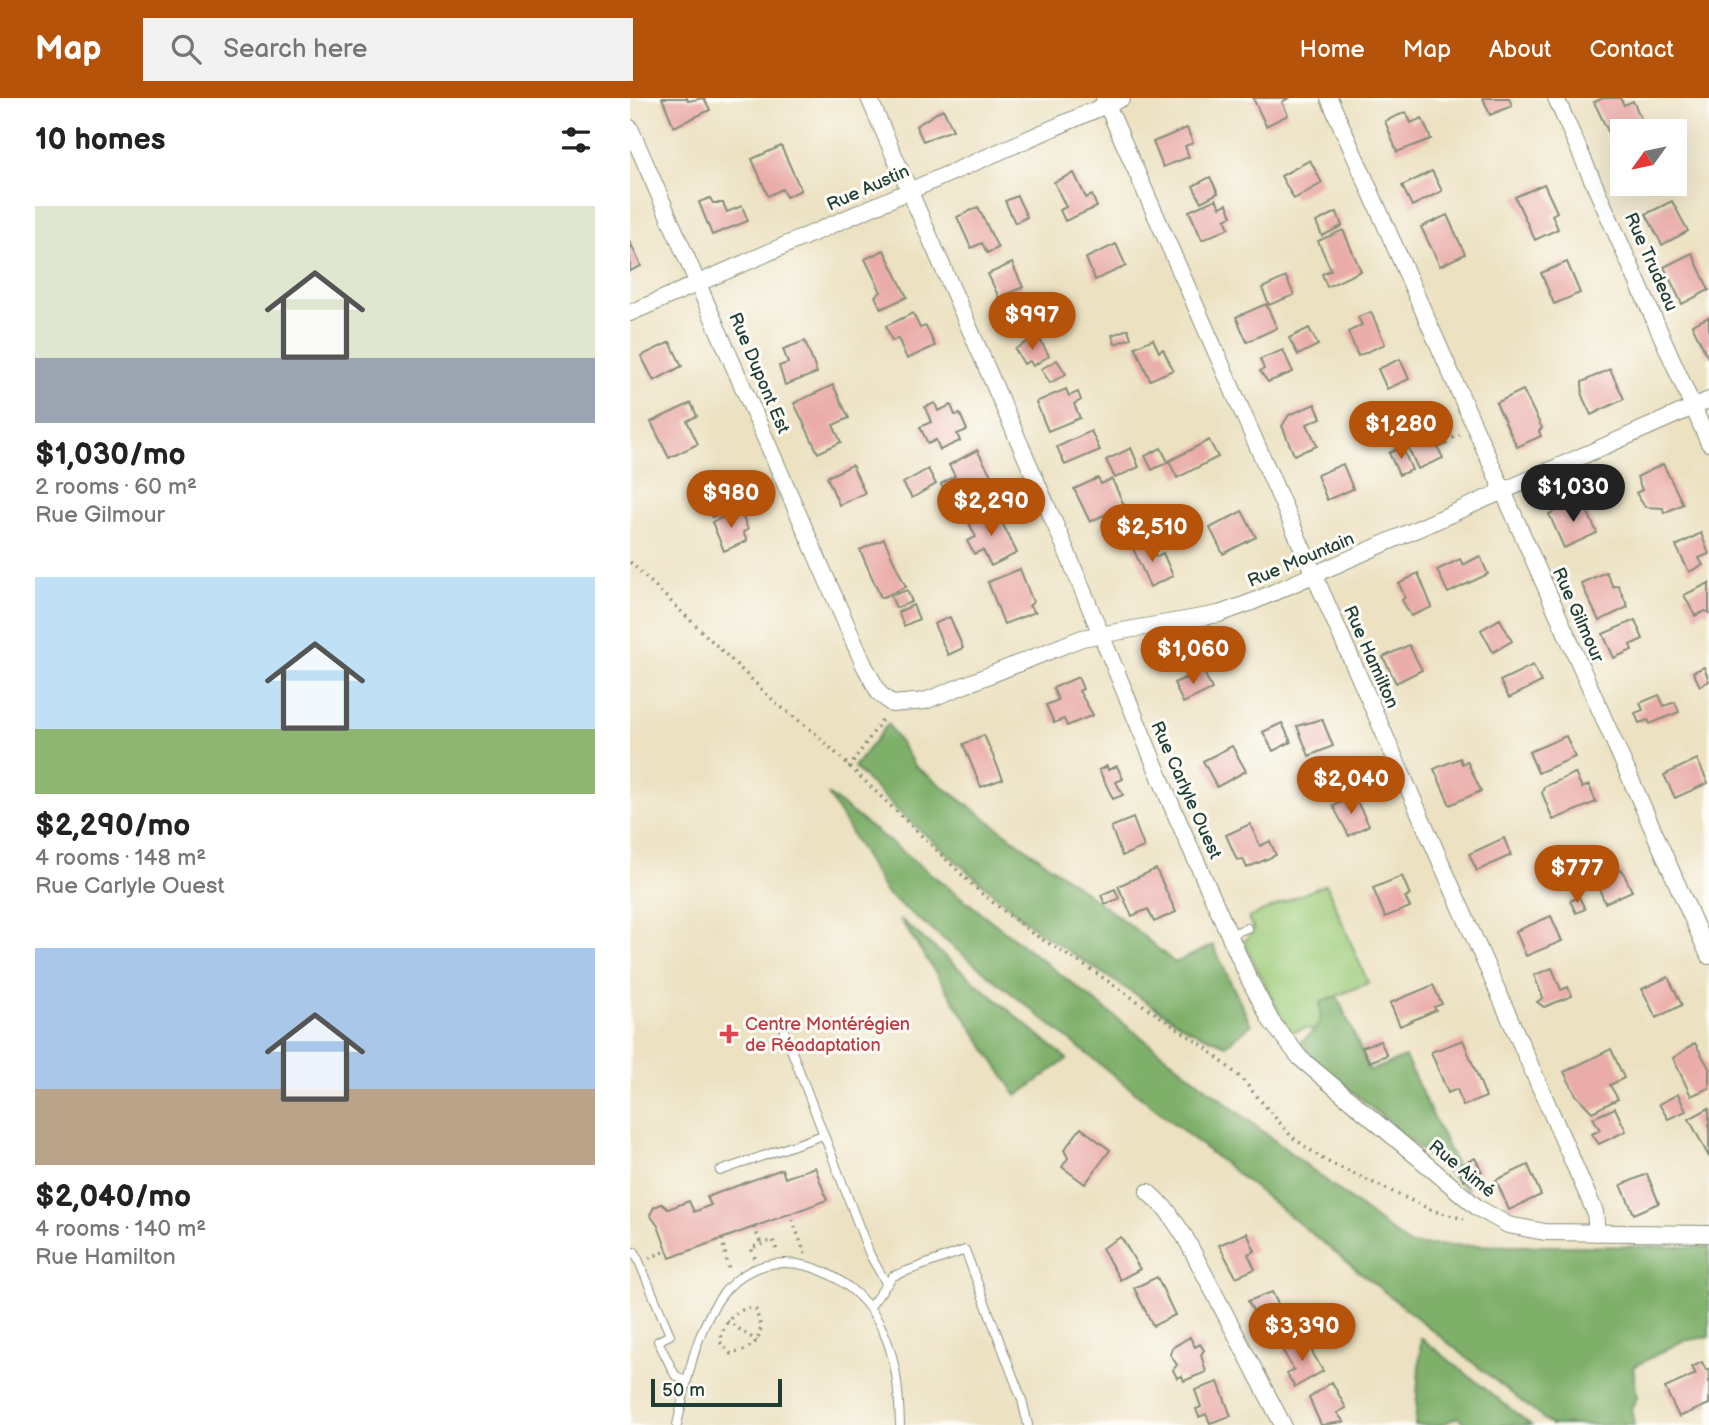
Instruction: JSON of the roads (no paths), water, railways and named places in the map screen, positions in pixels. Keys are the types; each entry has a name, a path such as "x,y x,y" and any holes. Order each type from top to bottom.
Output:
{"street":[{"name":"Rue Carlyle Ouest","path":"869,98 1255,994"},
{"name":"Rue Gilmour","path":"1329,98 1709,956"},
{"name":"Rue Trudeau","path":"1556,98 1709,443"},
{"name":"Rue Austin","path":"630,313 1111,100"},
{"name":"Rue Hamilton","path":"1111,100 1314,577 1595,1212 1597,1233"},
{"name":"Rue Dupont Est","path":"630,128 864,665 879,693 892,704"},
{"name":"Rue Mountain","path":"892,704 925,701 1074,641 1219,614 1314,577 1709,400"},
{"name":"Rue Aimé","path":"1255,994 1281,1037 1300,1058 1486,1213 1518,1229 1709,1234"},
{"path":"1148,1192 1160,1201 1185,1237 1283,1425"}],"lane":[{"path":"1229,935 1247,928"},
{"path":"784,1031 870,1255 886,1283"},
{"path":"720,1171 823,1135"},
{"path":"870,1307 893,1276 965,1250 1022,1400 1028,1425"},
{"path":"630,1254 635,1252 670,1335 658,1341 675,1375 687,1382"},
{"path":"677,1425 687,1382 715,1305 736,1280 758,1266 792,1262 822,1270 849,1286 870,1307 891,1353 899,1398 900,1425"}],"place":[{"name":"Centre Montérégien de Réadaptation","path":"729,1034"}]}
